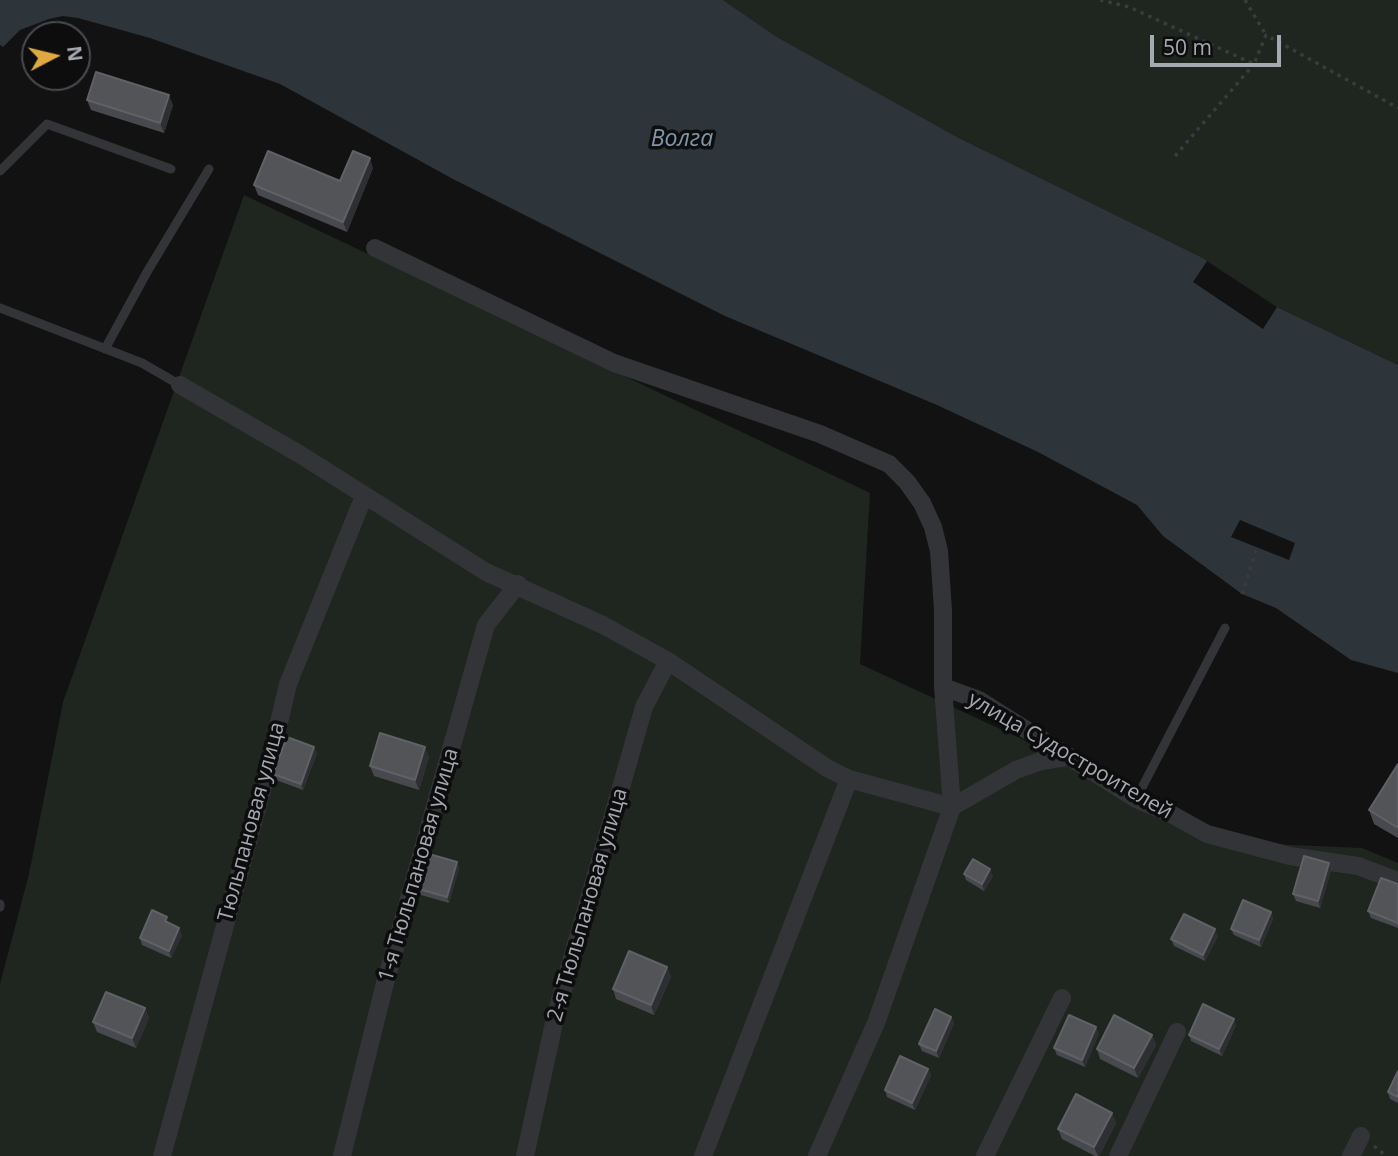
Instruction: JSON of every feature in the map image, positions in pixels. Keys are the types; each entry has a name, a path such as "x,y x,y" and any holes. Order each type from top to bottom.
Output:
{"street":[{"path":"374,248 614,363 820,434 889,464 907,482 922,503 933,527 939,551 943,610 943,687 952,807 876,1023 817,1156"},
{"path":"180,385 300,455 486,572 518,584 603,625 668,661 827,768 849,779 952,807 1016,770 1041,761 1067,757"},
{"name":"Тюльпановая улица","path":"162,1156 267,774 288,684 364,496"},
{"name":"1-я Тюльпановая улица","path":"342,1156 384,987 486,625 518,584"},
{"name":"2-я Тюльпановая улица","path":"525,1156 556,1014 606,840 645,707 668,661"},
{"name":"улица Судостроителей","path":"943,687 979,700 1136,799 1207,834 1290,856 1358,866 1398,881"},
{"path":"703,1156 849,779"},
{"path":"985,1156 1062,998"},
{"path":"1118,1156 1177,1032"},
{"path":"1352,1156 1361,1136"}],"lane":[{"path":"0,171 47,124 171,169"},
{"path":"106,349 147,272 209,169"},
{"path":"0,308 142,363 180,385"},
{"path":"1136,799 1225,628"}],"path":[{"path":"1100,0 1129,7 1254,64"},
{"path":"1245,0 1266,35 1398,108"},
{"path":"1175,156 1254,64 1266,35"},
{"path":"1242,594 1257,547"}],"shaded area":[{"path":"723,0 1398,0 1398,365 1277,307 1203,258 959,138 777,37"},
{"path":"244,195 870,493 860,664 1246,843 1362,848 1398,863 1398,1156 0,1156 0,984 29,874 63,702"}],"water":[{"name":"Волга","path":"0,0 723,0 777,37 959,138 1203,258 1277,307 1398,365 1398,673 1351,660 1276,608 1242,594 1163,536 1137,505 1038,452 937,405 725,316 453,179 280,84 150,38 78,18 63,16 44,21 21,21 21,30 3,47 0,45"}],"pier":[{"path":"1207,261 1277,307 1263,329 1193,282"},
{"path":"1240,520 1295,543 1289,560 1231,537"}],"building":[{"path":"96,72 169,95 160,123 87,100"},
{"path":"268,151 340,181 353,151 370,158 343,222 254,185"},
{"path":"380,733 425,747 415,780 370,766"},
{"path":"287,737 314,747 301,784 273,774"},
{"path":"1398,764 1398,828 1369,810"},
{"path":"429,854 457,862 447,897 419,889"},
{"path":"1304,856 1329,863 1318,901 1293,894"},
{"path":"973,859 990,869 982,884 964,874"},
{"path":"1381,878 1398,884 1398,923 1368,911"},
{"path":"1243,900 1271,912 1259,940 1231,929"},
{"path":"152,910 167,917 165,921 179,928 169,951 140,938"},
{"path":"1184,914 1215,929 1203,955 1171,939"},
{"path":"629,951 667,967 651,1005 613,989"},
{"path":"106,992 145,1008 132,1038 93,1022"},
{"path":"1203,1004 1234,1019 1219,1049 1189,1035"},
{"path":"935,1009 951,1017 936,1051 919,1044"},
{"path":"1069,1015 1096,1027 1082,1060 1054,1048"},
{"path":"1114,1015 1152,1035 1134,1068 1097,1049"},
{"path":"900,1056 928,1069 912,1103 885,1090"},
{"path":"1398,1071 1398,1097 1388,1092"},
{"path":"1076,1094 1112,1113 1094,1147 1058,1129"}]}
